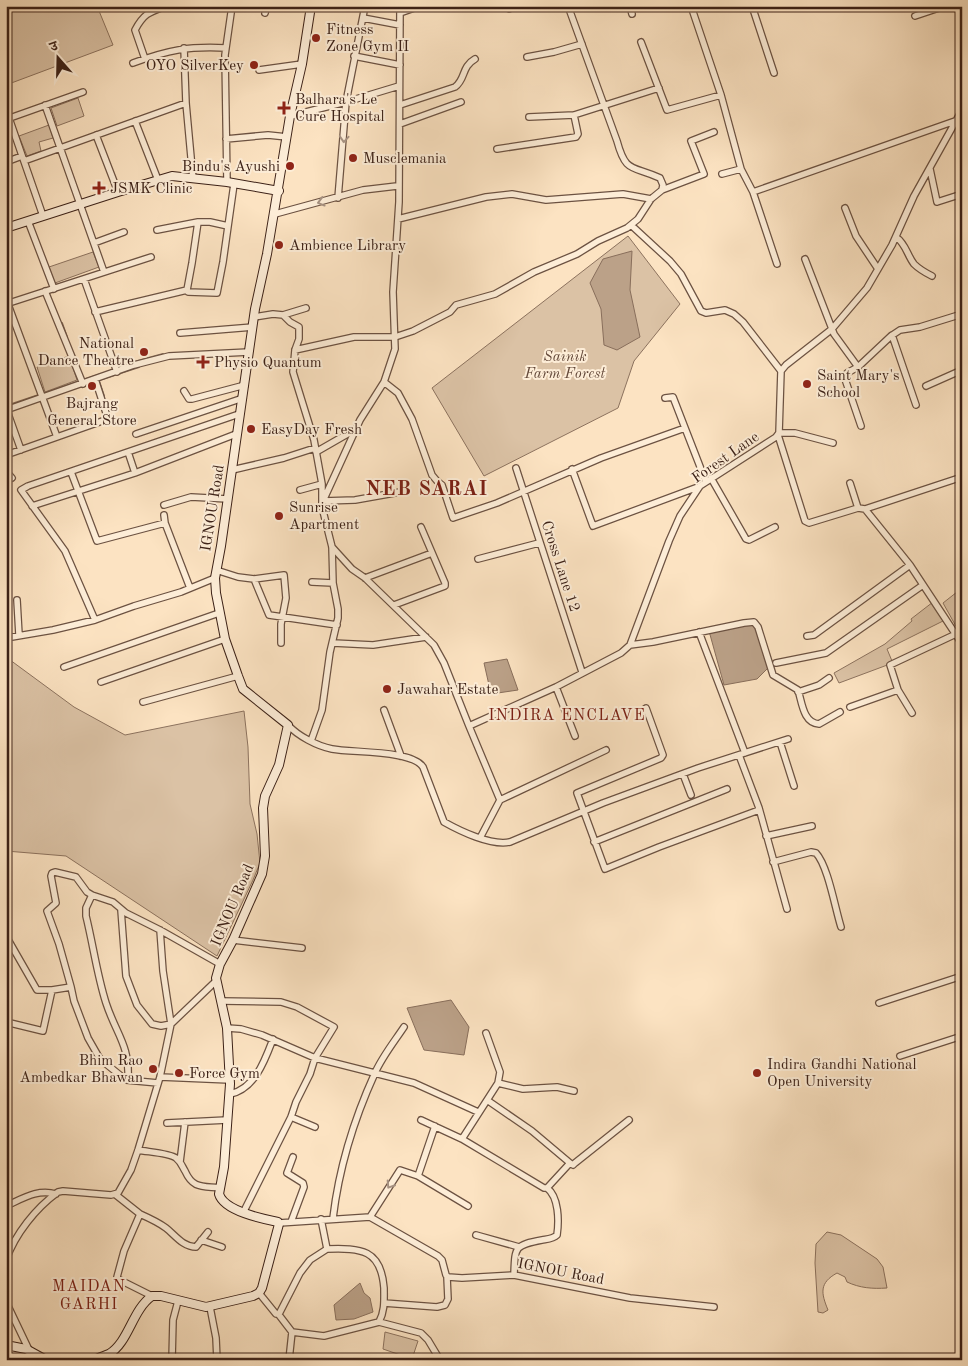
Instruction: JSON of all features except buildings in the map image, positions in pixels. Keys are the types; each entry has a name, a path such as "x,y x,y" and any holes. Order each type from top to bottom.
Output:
{"street":[{"path":"145,59 135,30 140,20 150,11 166,6"},
{"path":"95,312 187,290 188,292 217,293 228,226 231,183 226,139 226,48 232,6"},
{"path":"265,13 267,6"},
{"name":"IGNOU Road","path":"216,981 220,964 233,940 263,869 265,856 263,808 279,766 288,725 243,689 225,639 219,612 215,574 221,546 254,317 275,214 290,116 302,64 312,6"},
{"path":"338,198 346,102 365,6"},
{"path":"323,501 360,420 384,382 395,349 393,292 398,219 400,10 420,6"},
{"path":"568,6 623,160 632,167 660,178 663,186 662,190"},
{"path":"630,6 632,14"},
{"path":"691,6 722,95 741,169 753,192 777,264"},
{"path":"752,6 774,73"},
{"path":"915,16 944,6"},
{"path":"363,18 400,25"},
{"path":"640,42 668,110 722,95"},
{"path":"527,56 550,53 582,44"},
{"path":"184,48 186,103 193,179"},
{"path":"133,63 184,48 226,48"},
{"path":"354,56 400,65"},
{"path":"400,105 455,87 460,83 467,65 475,59"},
{"path":"259,70 302,64"},
{"path":"290,116 399,86"},
{"path":"529,117 574,115 659,88"},
{"path":"43,216 8,118 83,92"},
{"path":"400,124 461,102"},
{"path":"6,162 61,148 186,103"},
{"path":"45,105 104,272"},
{"path":"631,225 670,261 681,274 701,311 706,313 725,310 734,314 743,322 780,371 832,328 863,293 896,237 914,196 962,110"},
{"path":"497,149 577,137 574,115"},
{"path":"134,121 158,180"},
{"path":"753,192 955,121"},
{"path":"295,350 354,337 395,337 450,312 456,305 496,294 534,272 577,254 598,241 631,225 638,219 651,199 662,190 704,174 691,141 714,132"},
{"path":"96,135 118,192"},
{"path":"226,139 268,135 287,137"},
{"path":"722,174 741,169"},
{"path":"930,169 937,202 962,194"},
{"path":"6,228 172,176 278,191"},
{"path":"275,214 363,190 396,186"},
{"path":"398,219 486,197 512,194 546,200 623,194 651,199"},
{"path":"845,208 856,236 878,269"},
{"path":"28,221 54,289"},
{"path":"157,230 198,222 210,222 228,226"},
{"path":"187,290 198,222"},
{"path":"94,243 124,232"},
{"path":"896,237 903,242 913,263 932,276"},
{"path":"57,437 7,302 45,292 151,256"},
{"path":"806,259 832,328 838,340 858,367"},
{"path":"84,279 117,372"},
{"path":"45,292 83,384"},
{"path":"254,317 273,314 283,315 306,308"},
{"path":"861,426 845,379 848,373 858,367 892,335 905,328 920,327 962,314"},
{"path":"283,315 299,327 299,339 295,350 293,372 315,450 322,484 322,507 332,547 333,584 338,609 337,625 332,643 322,710 311,741"},
{"path":"180,333 253,327"},
{"path":"892,335 916,405"},
{"path":"21,450 6,409 169,356 249,352"},
{"path":"926,386 962,370"},
{"name":"Forest Lane","path":"630,644 680,516 700,486 778,434 780,371"},
{"path":"6,455 108,419 95,379"},
{"path":"384,382 398,393 412,419 432,475 442,487 452,517 497,503 572,469 685,428"},
{"path":"184,391 189,399 192,399 244,385"},
{"path":"665,398 674,397 706,482"},
{"path":"136,434 242,398"},
{"path":"95,620 65,551 21,490 239,414"},
{"path":"232,470 315,450 356,429"},
{"path":"833,443 795,433 778,434 807,522 809,523 862,509 962,477"},
{"path":"32,506 135,473 236,434"},
{"path":"128,452 135,473"},
{"name":"Cross Lane 12","path":"516,468 582,672"},
{"path":"572,469 593,526 700,486"},
{"path":"6,471 12,478"},
{"path":"71,472 97,542 165,523"},
{"path":"711,478 746,539 749,540 775,527"},
{"path":"850,483 862,509 910,565 962,644"},
{"path":"300,490 322,484"},
{"path":"323,501 355,500 400,492"},
{"path":"164,505 191,497 228,499"},
{"path":"164,515 165,523 190,588"},
{"path":"394,606 445,586 421,526"},
{"path":"478,559 540,543"},
{"path":"332,547 352,569 365,578 438,651 500,800"},
{"path":"365,578 432,554"},
{"path":"807,636 814,635 910,565"},
{"path":"6,638 54,630 95,620 190,588 215,574 254,579 284,576 286,598 282,616 280,642"},
{"path":"254,579 269,615 337,625"},
{"path":"312,582 333,584"},
{"path":"776,663 826,653 923,585"},
{"path":"17,600 19,635"},
{"path":"64,667 219,612"},
{"path":"469,726 556,687 621,653 630,644 653,642 754,622 758,627 773,675 794,686 806,716 816,724 840,712"},
{"path":"699,632 742,754 788,909"},
{"path":"912,713 898,690 890,668 891,664 956,634"},
{"path":"332,643 373,645 426,637"},
{"path":"101,682 225,639"},
{"path":"143,702 238,676"},
{"path":"798,692 819,685 830,678"},
{"path":"556,687 575,736"},
{"path":"850,707 898,690"},
{"path":"646,708 662,757 577,793 605,868 659,846 759,810"},
{"path":"384,710 401,756"},
{"path":"288,725 293,730 322,746 401,756 417,761 421,764 444,822 480,838 500,843 510,842 603,803 683,774 788,739"},
{"path":"780,742 794,786"},
{"path":"480,838 500,800 606,750"},
{"path":"683,774 692,795"},
{"path":"594,842 727,789"},
{"path":"766,836 812,826"},
{"path":"773,862 811,852 816,853 827,878 841,927"},
{"path":"220,964 122,910 113,902 92,895 76,877 57,872 52,873 56,903 55,906 47,911 59,944 74,1001 88,1038 96,1053 109,1067 128,1080 230,1080"},
{"path":"92,895 86,908 86,916 106,1002 126,1052 129,1067 128,1080"},
{"path":"122,910 126,976 135,999 152,1024 161,1026 171,1024 216,981"},
{"path":"116,1195 131,1170 138,1150 159,1080 171,1024 163,971 160,930"},
{"path":"6,937 37,990 71,987"},
{"path":"233,940 302,948"},
{"path":"879,1003 962,976"},
{"path":"216,981 227,1028 230,1080 220,1198 243,1213 279,1223 370,1217 438,1256 444,1263 448,1299 445,1306 384,1303"},
{"path":"6,1022 43,1030 52,990"},
{"path":"220,1001 281,1002 297,1007 334,1026 314,1058 310,1074 291,1117 243,1213"},
{"path":"333,1218 337,1186 350,1140 375,1072 404,1027"},
{"path":"227,1028 241,1029 273,1039 314,1058 414,1083 478,1112"},
{"path":"462,1139 498,1083 500,1072 486,1033"},
{"path":"900,1056 962,1036"},
{"path":"230,1094 240,1090 262,1068 273,1039"},
{"path":"498,1083 523,1089 557,1088 574,1090"},
{"path":"487,1100 532,1131 570,1163"},
{"path":"291,1117 315,1127"},
{"path":"167,1123 227,1120"},
{"path":"421,1120 462,1139 541,1187 551,1190 556,1201 558,1235 553,1238 530,1242 519,1247 515,1253 514,1275"},
{"path":"547,1188 570,1163 575,1163 629,1120"},
{"path":"180,1162 185,1122"},
{"path":"418,1176 434,1126"},
{"path":"138,1150 174,1157 180,1162 193,1184 196,1186 220,1188"},
{"path":"291,1222 304,1187 303,1183 286,1173 293,1157"},
{"path":"370,1217 400,1170 418,1176 468,1206"},
{"path":"6,1260 26,1226 56,1194 63,1191 116,1195 140,1214 165,1227 187,1245 196,1247 208,1232"},
{"path":"6,1206 36,1193 48,1192 56,1194"},
{"path":"140,1214 124,1251 118,1279 152,1296 161,1296 202,1307 210,1307 259,1293 262,1288 279,1223"},
{"path":"321,1219 328,1249"},
{"path":"476,1235 519,1247"},
{"path":"201,1240 222,1247"},
{"path":"279,1315 300,1273 310,1260 328,1249 353,1248 366,1252 375,1258 382,1273 384,1303 379,1322"},
{"name":"IGNOU Road","path":"447,1277 514,1275 630,1298 714,1307"},
{"path":"259,1293 292,1332 324,1336 379,1322 421,1333 428,1340 440,1360"},
{"path":"94,1360 108,1354 118,1346 140,1308 152,1296"},
{"path":"6,1297 7,1308 29,1350"},
{"path":"172,1360 173,1320 178,1301"},
{"path":"210,1307 216,1338 217,1360"},
{"path":"288,1360 292,1332"},
{"path":"6,1345 29,1350 46,1360"}],"green space":[{"path":"6,6 97,6 113,45 6,85"},
{"path":"78,98 84,116 57,126 51,108"},
{"path":"49,125 53,138 39,142 41,151 27,156 19,136"},
{"name":"Sainik Farm Forest","path":"628,236 680,304 634,361 618,408 484,476 432,388"},
{"path":"93,252 99,267 55,283 49,267"},
{"path":"69,356 77,380 45,392 37,367"},
{"path":"957,592 962,599 962,637 943,603"},
{"path":"933,602 945,620 887,649 892,661 890,664 839,683 834,673 885,644 912,621 911,619"},
{"path":"6,657 74,707 125,735 244,711 248,747 250,804 257,834 260,863 217,956 66,856 6,851"},
{"path":"827,1232 841,1235 877,1259 883,1267 887,1288 857,1286 847,1282 845,1277 837,1273 827,1281 823,1289 828,1310 823,1313 818,1312 815,1263 816,1244"},
{"path":"385,1332 418,1341 412,1359 383,1349"}],"shaded area":[{"path":"632,251 630,290 640,337 617,350 604,345 601,309 590,283 603,259"},
{"path":"756,621 771,665 757,679 724,685 709,631"},
{"path":"507,659 518,690 491,694 484,663"},
{"path":"451,1000 469,1027 464,1055 424,1050 407,1008"},
{"path":"360,1283 364,1293 370,1298 373,1312 354,1319 336,1320 334,1305"}],"waterway":[{"path":"62,323 67,337"},
{"path":"134,362 163,354"},
{"path":"96,381 139,367"},
{"path":"6,406 101,374"},
{"path":"99,381 104,396"}],"place":[{"name":"Fitness Zone Gym II","path":"316,38"},
{"name":"OYO SilverKey","path":"254,65"},
{"name":"Balhara's Le Cure Hospital","path":"284,108"},
{"name":"Musclemania","path":"353,158"},
{"name":"Bindu's Ayushi","path":"290,166"},
{"name":"JSMK Clinic","path":"99,188"},
{"name":"Ambience Library","path":"279,245"},
{"name":"National Dance Theatre","path":"144,352"},
{"name":"Physio Quantum","path":"203,362"},
{"name":"Saint Mary's School","path":"807,384"},
{"name":"Bajrang General Store","path":"92,386"},
{"name":"EasyDay Fresh","path":"251,429"},
{"name":"Sunrise Apartment","path":"279,516"},
{"name":"Jawahar Estate","path":"387,689"},
{"name":"Bhim Rao Ambedkar Bhawan","path":"153,1069"},
{"name":"Force Gym","path":"179,1073"},
{"name":"Indira Gandhi National Open University","path":"757,1073"}],"district":[{"name":"NEB SARAI","path":"427,488"},
{"name":"INDIRA ENCLAVE","path":"567,714"},
{"name":"MAIDAN GARHI","path":"89,1294"}]}
